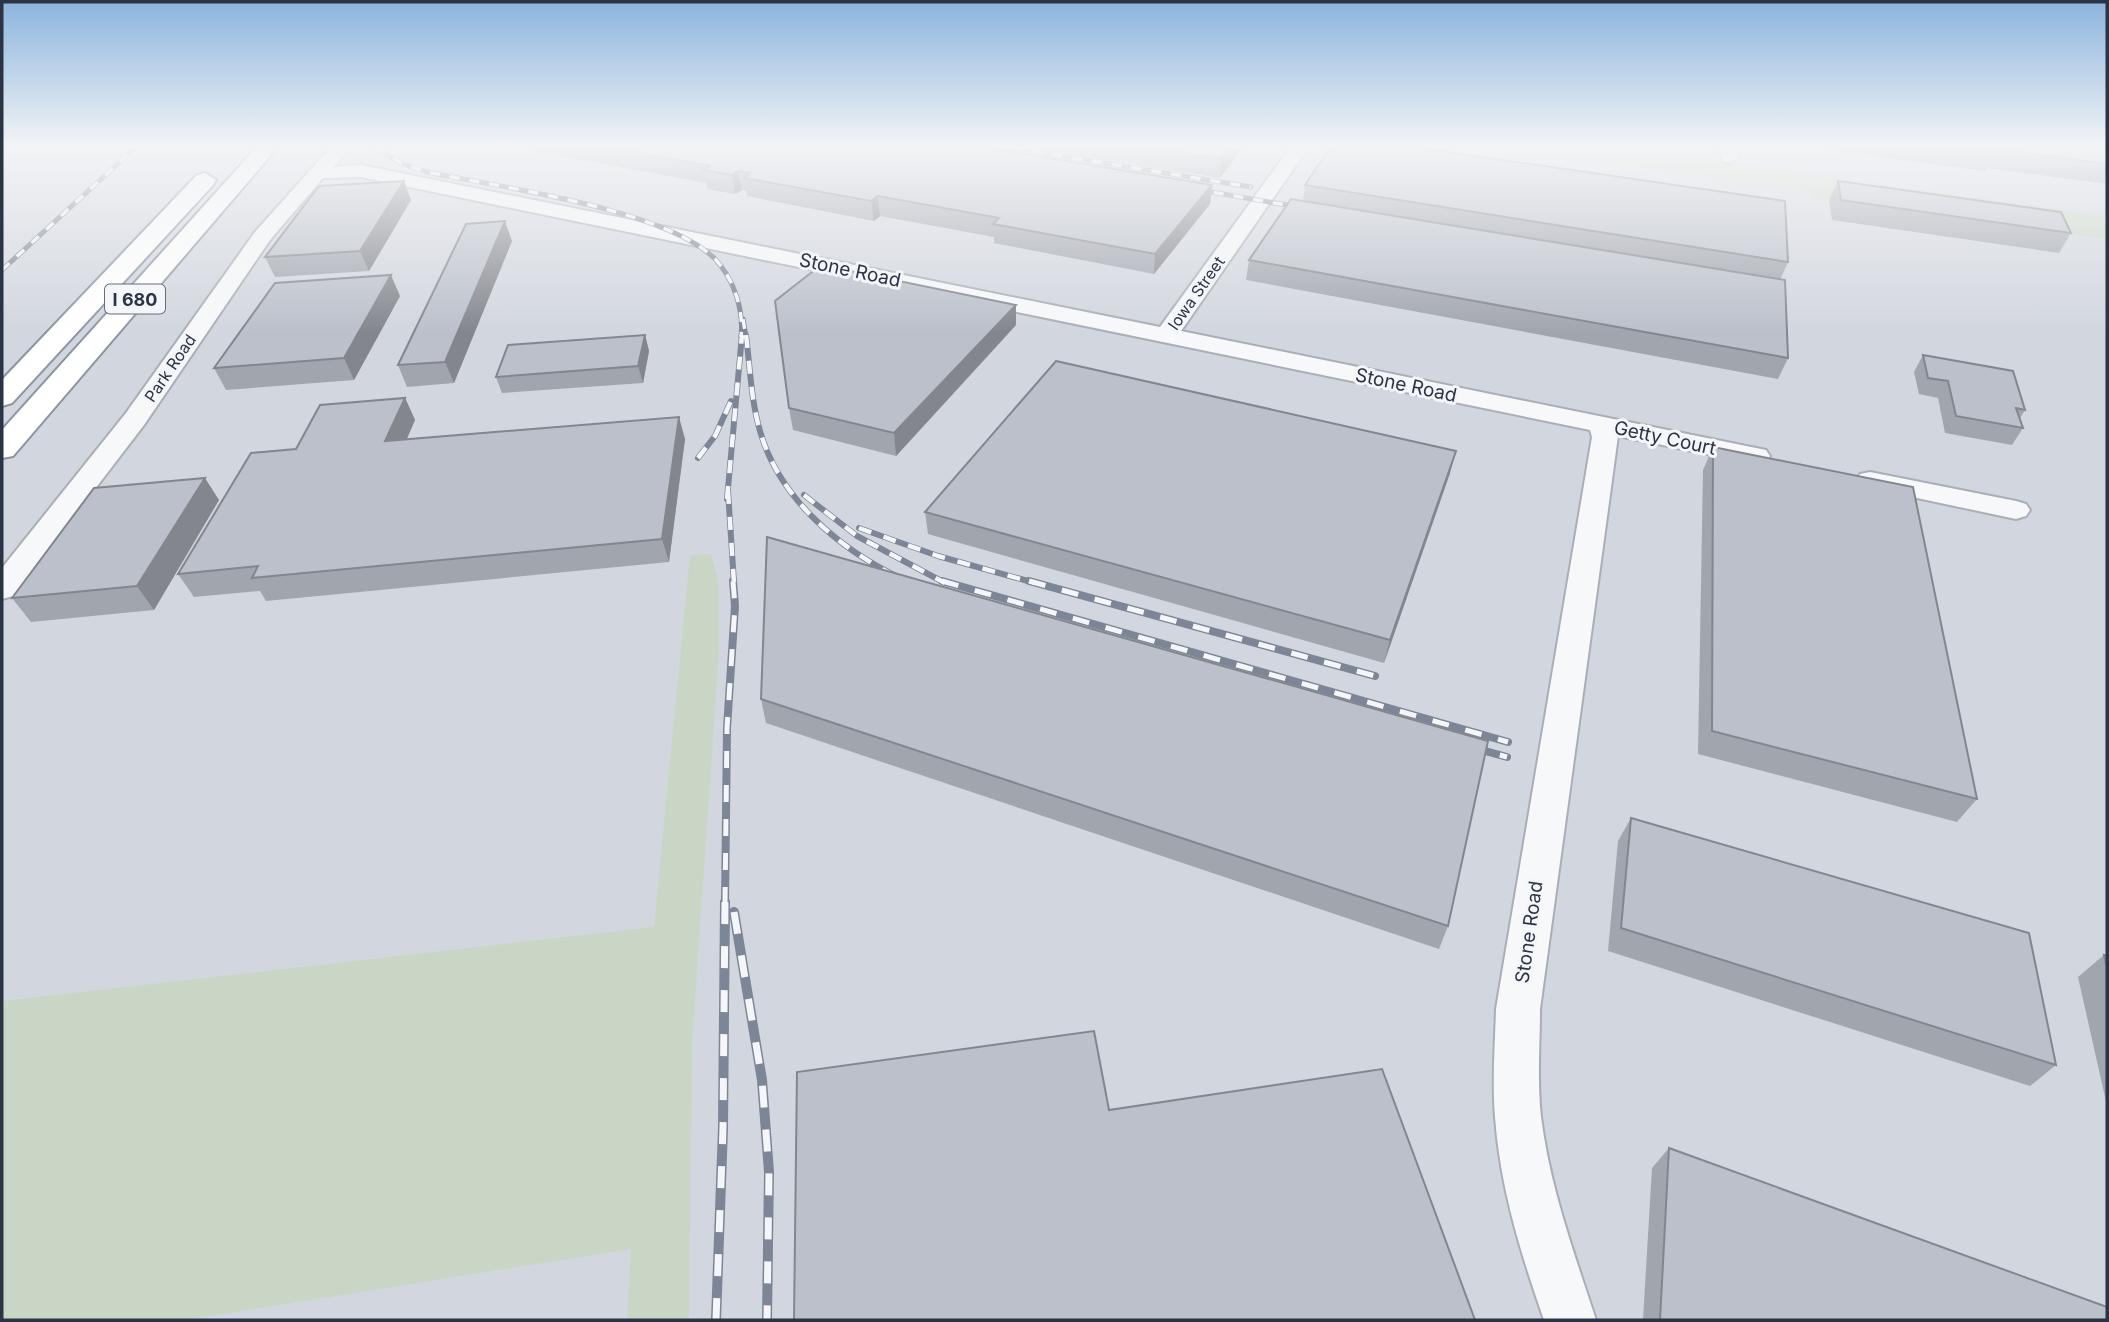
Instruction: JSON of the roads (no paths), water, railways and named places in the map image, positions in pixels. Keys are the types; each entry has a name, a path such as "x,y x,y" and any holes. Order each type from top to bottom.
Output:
{"highway":[{"name":"I 680","path":"2,397 177,210"},
{"name":"I 680","path":"2,449 213,210"}],"street":[{"name":"Park Road","path":"2,589 135,419 262,236 285,210"},
{"name":"Stone Road","path":"551,210 1602,425 1605,437 1518,1009 1516,1085 1525,1165 1549,1265 1570,1320"},
{"name":"Iowa Street","path":"1166,335 1256,210"},
{"name":"Getty Court","path":"1602,425 1782,462"},
{"path":"1850,476 2016,510"}],"railway":[{"path":"2,270 68,210"},
{"path":"608,210 659,226 691,242 715,259 728,276 736,295 741,316 741,337"},
{"path":"743,319 746,337"},
{"path":"727,499 742,335"},
{"path":"746,335 757,419 769,455 781,478 814,519 834,536 855,552 900,578"},
{"path":"698,458 715,436 731,401"},
{"path":"728,491 734,583"},
{"path":"804,495 857,536 945,583"},
{"path":"859,528 938,556 1035,583"},
{"path":"725,904 727,728 735,606 733,581"},
{"path":"942,581 1508,742"},
{"path":"1029,581 1375,676"},
{"path":"1467,746 1507,757"},
{"path":"716,1320 723,1128 725,902"},
{"path":"734,912 762,1080 769,1172 767,1320"}]}
